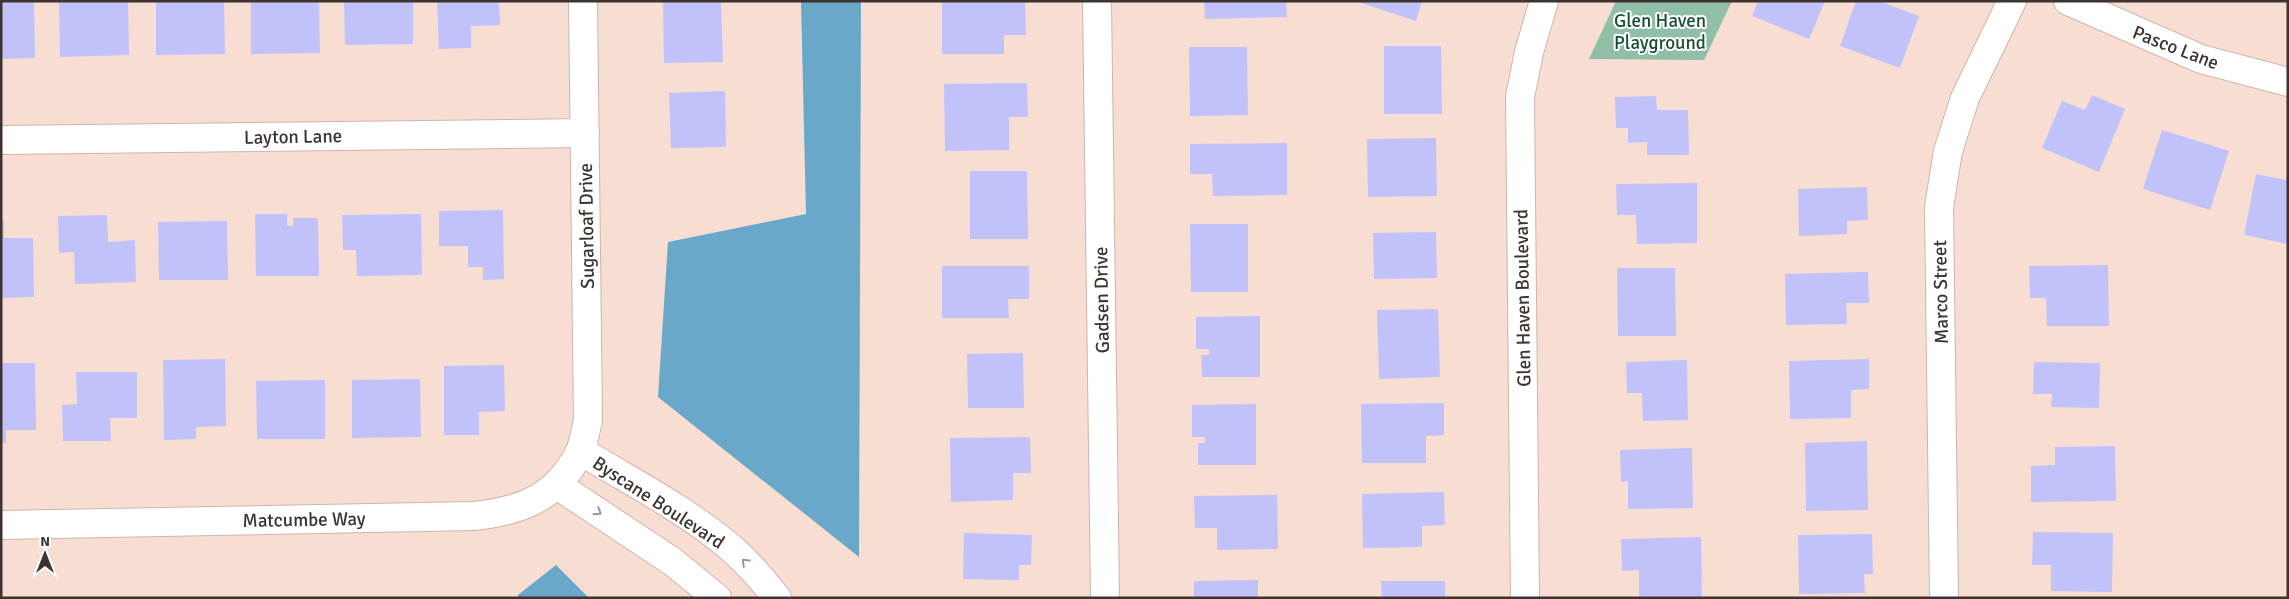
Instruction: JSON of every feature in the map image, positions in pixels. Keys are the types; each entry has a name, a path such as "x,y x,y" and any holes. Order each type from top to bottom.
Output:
{"street":[{"name":"Sugarloaf Drive","path":"581,451 588,421 583,1"},
{"name":"Gadsen Drive","path":"1097,1 1105,598"},
{"name":"Glen Haven Boulevard","path":"1525,598 1520,97 1528,52 1544,1"},
{"name":"Marco Street","path":"1944,598 1939,207 1948,151 1965,98 2012,1"},
{"name":"Pasco Lane","path":"2068,1 2201,59 2288,82"},
{"name":"Layton Lane","path":"1,140 585,133"},
{"name":"Matcumbe Way","path":"1,525 474,516 496,514 519,508 538,500 557,486 581,451"},
{"name":"Byscane Boulevard","path":"581,451 652,492 697,522 731,548 759,575 778,598"},
{"path":"557,486 673,562 716,598"}],"green space":[{"name":"Glen Haven Playground","path":"1616,1 1732,1 1704,60 1589,59"}],"water":[{"path":"801,1 861,1 859,557 658,397 668,242 806,214"},
{"path":"556,565 589,598 518,598 518,595"}],"building":[{"path":"1,1 34,1 35,58 1,59"},
{"path":"59,1 128,1 129,55 60,57"},
{"path":"156,1 224,1 225,54 156,55"},
{"path":"251,1 319,1 320,53 251,54"},
{"path":"344,1 413,1 413,44 345,45"},
{"path":"437,1 499,1 500,25 471,26 471,48 439,49"},
{"path":"663,1 721,1 723,62 664,63"},
{"path":"1204,1 1286,1 1287,17 1205,19"},
{"path":"1355,1 1422,1 1416,21"},
{"path":"1758,1 1825,1 1809,39 1752,16"},
{"path":"1856,1 1879,1 1919,16 1900,68 1840,46"},
{"path":"942,2 1025,2 1026,35 1004,35 1004,54 942,54"},
{"path":"1384,46 1441,46 1442,114 1384,114"},
{"path":"1189,47 1247,47 1248,115 1190,116"},
{"path":"1027,83 1028,117 1009,117 1009,150 945,151 944,84"},
{"path":"725,91 726,147 671,148 669,93"},
{"path":"2092,95 2125,109 2099,172 2042,148 2062,101 2085,110"},
{"path":"1656,96 1657,110 1688,110 1689,155 1647,155 1647,142 1628,143 1628,128 1616,128 1615,97"},
{"path":"2162,130 2229,151 2210,210 2143,189"},
{"path":"1436,138 1437,196 1368,197 1367,139"},
{"path":"1287,143 1287,195 1213,196 1212,174 1190,174 1190,144"},
{"path":"970,171 1027,171 1028,239 970,239"},
{"path":"2256,174 2286,180 2288,175 2288,244 2244,235"},
{"path":"1697,183 1697,243 1637,244 1636,215 1617,215 1616,184"},
{"path":"1867,187 1868,220 1847,221 1847,234 1799,236 1798,189"},
{"path":"503,210 504,279 483,280 483,267 468,267 468,246 439,246 439,211"},
{"path":"255,214 287,214 287,226 293,226 293,218 318,218 319,276 256,276"},
{"path":"421,214 422,275 357,276 356,250 343,250 342,215"},
{"path":"107,215 108,242 135,240 136,282 75,284 74,252 59,253 58,216"},
{"path":"1,221 4,221 4,238 33,238 34,297 1,298"},
{"path":"227,221 228,280 159,280 158,222"},
{"path":"1190,224 1248,224 1248,292 1191,292"},
{"path":"1436,232 1437,278 1374,279 1373,233"},
{"path":"2108,265 2109,326 2047,326 2046,298 2030,298 2029,266"},
{"path":"942,266 1029,266 1029,299 1008,299 1009,318 942,318"},
{"path":"1617,268 1675,268 1676,336 1618,336"},
{"path":"1868,272 1869,303 1846,303 1847,324 1786,325 1785,274"},
{"path":"1438,309 1440,377 1379,379 1377,310"},
{"path":"1260,316 1260,377 1202,377 1201,355 1209,355 1209,349 1196,349 1196,317"},
{"path":"1023,353 1024,408 968,408 967,354"},
{"path":"225,359 226,426 196,427 196,439 164,440 163,360"},
{"path":"1869,359 1869,389 1851,390 1851,418 1790,419 1789,361"},
{"path":"1687,360 1688,420 1643,421 1642,393 1627,393 1626,362"},
{"path":"2034,362 2100,363 2099,408 2051,407 2052,394 2033,394"},
{"path":"1,363 35,363 36,430 6,430 6,443 1,443"},
{"path":"504,365 505,411 479,412 479,435 444,435 444,366"},
{"path":"76,372 137,372 137,418 110,418 111,441 63,441 62,405 77,404"},
{"path":"420,379 421,437 352,438 352,380"},
{"path":"325,380 325,439 257,439 256,381"},
{"path":"1444,403 1444,435 1426,436 1426,463 1362,463 1361,404"},
{"path":"1256,404 1256,465 1198,465 1198,443 1205,443 1205,437 1192,437 1192,405"},
{"path":"1030,437 1031,473 1013,473 1013,500 951,502 950,438"},
{"path":"1867,441 1868,510 1806,511 1805,443"},
{"path":"2115,446 2116,501 2031,502 2031,466 2055,465 2055,447"},
{"path":"1692,448 1693,508 1628,509 1628,481 1621,482 1620,450"},
{"path":"1444,492 1445,525 1422,526 1422,547 1363,548 1362,494"},
{"path":"1277,495 1278,549 1217,550 1217,528 1195,528 1194,496"},
{"path":"2033,532 2113,533 2112,592 2051,591 2051,565 2032,565"},
{"path":"964,533 1032,535 1031,565 1019,565 1019,580 963,579"},
{"path":"1872,534 1873,574 1864,574 1865,593 1799,594 1798,535"},
{"path":"1701,537 1702,597 1639,598 1639,570 1622,571 1621,539"},
{"path":"1258,580 1258,598 1194,598 1194,581"},
{"path":"1381,581 1445,581 1445,598 1382,598"}]}
